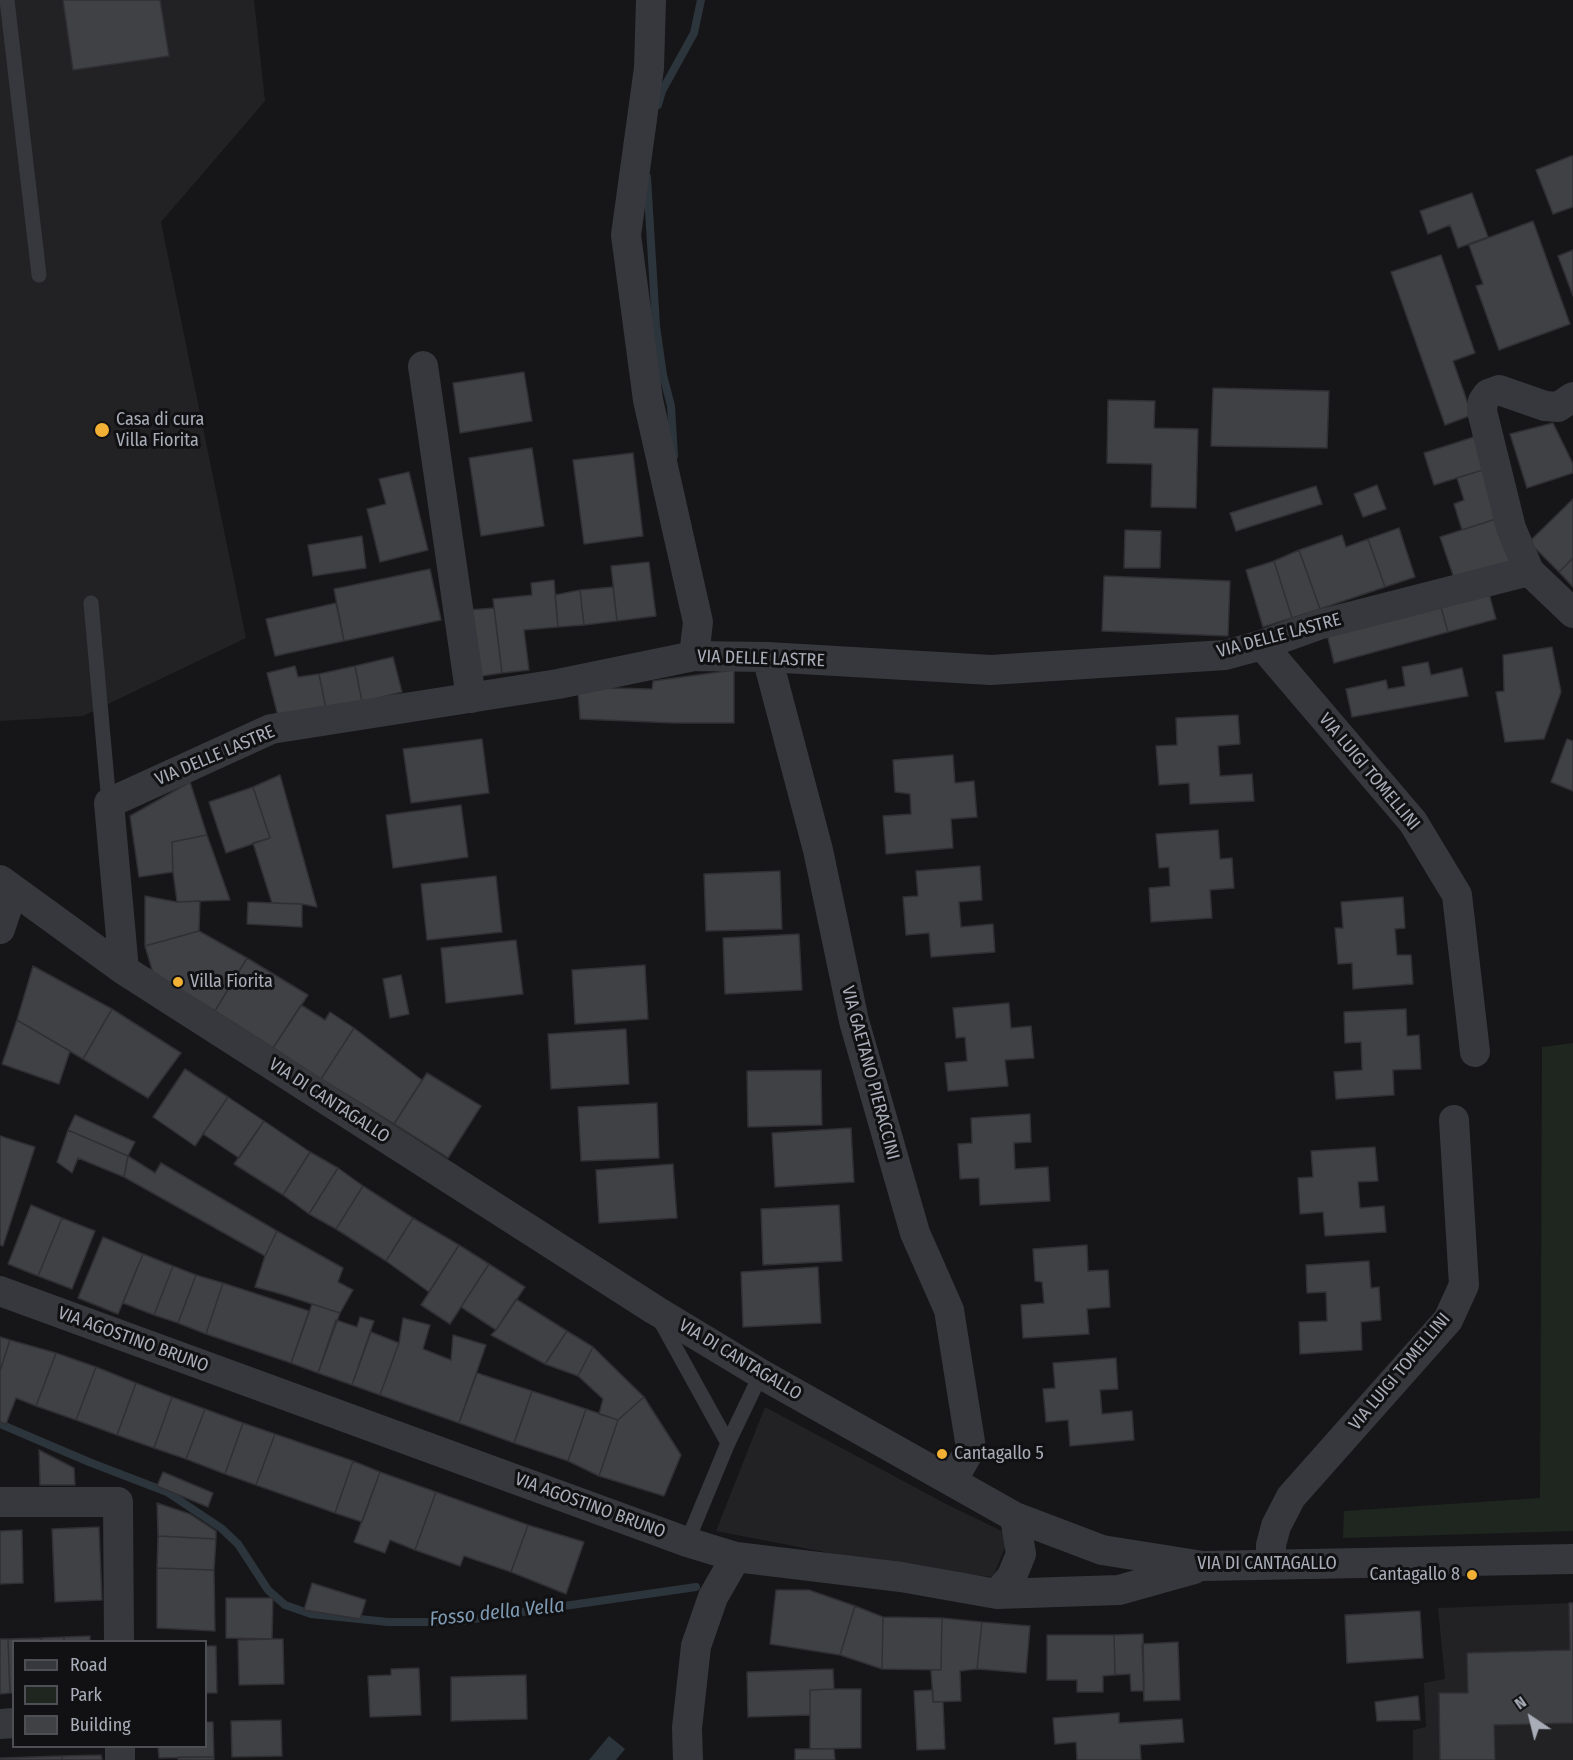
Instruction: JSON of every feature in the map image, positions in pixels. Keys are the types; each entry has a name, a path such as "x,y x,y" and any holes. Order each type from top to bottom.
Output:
{"street":[{"path":"651,0 649,68 626,235 648,400 698,622 694,656"},
{"path":"423,366 471,698"},
{"path":"1573,397 1558,407 1545,406 1498,390 1488,394 1483,401 1482,411 1511,528 1529,571 1573,613"},
{"name":"VIA DELLE LASTRE","path":"109,803 271,729 558,684 694,656 767,657 991,670 1225,655 1262,645 1318,625 1529,571"},
{"name":"VIA LUIGI TOMELLINI","path":"1262,645 1413,822 1457,894 1475,1052"},
{"name":"VIA GAETANO PIERACCINI","path":"767,657 818,850 854,1021 915,1233 949,1310 970,1448 952,1481"},
{"path":"109,803 124,970"},
{"path":"0,929 7,885"},
{"name":"VIA DI CANTAGALLO","path":"7,885 124,970 655,1310 761,1374 1015,1517 1102,1551 1203,1566 1573,1559"},
{"name":"VIA LUIGI TOMELLINI","path":"1271,1565 1271,1545 1276,1526 1291,1497 1448,1320 1464,1285 1454,1120"},
{"name":"VIA AGOSTINO BRUNO","path":"0,1291 687,1542 736,1557 901,1577 997,1594 1119,1590 1203,1566"},
{"path":"0,1502 118,1502 119,1640"},
{"path":"997,1594 1012,1576 1021,1554 1015,1517"},
{"path":"688,1760 687,1728 696,1646 713,1597 736,1557"}],"lane":[{"path":"7,0 39,275"},
{"path":"91,603 109,803"},
{"path":"655,1310 728,1443"},
{"path":"687,1542 728,1443 761,1374"}],"shaded area":[{"name":"Casa di cura Villa Fiorita","path":"0,0 254,0 265,101 161,222 246,638 83,716 0,721"},
{"path":"765,1407 948,1505 1010,1535 993,1577 902,1567 716,1531"},
{"path":"1573,1603 1573,1760 1413,1760 1413,1730 1426,1727 1424,1683 1445,1679 1438,1608"},
{"path":"609,1736 625,1749 616,1760 589,1760"}],"green space":[{"path":"1573,1043 1573,1531 1343,1538 1344,1511 1540,1498 1542,1047"}],"building":[{"path":"63,0 160,0 169,56 73,70"},
{"path":"1573,156 1573,207 1553,214 1536,170"},
{"path":"1472,193 1488,237 1458,248 1450,225 1428,234 1420,211"},
{"path":"1533,221 1570,324 1499,350 1476,286 1483,284 1469,245"},
{"path":"1573,250 1573,296 1558,256"},
{"path":"1441,255 1475,353 1453,361 1472,415 1445,425 1391,272"},
{"path":"524,372 532,421 460,433 453,383"},
{"path":"1213,388 1329,391 1327,448 1211,446"},
{"path":"1108,400 1155,401 1154,428 1198,429 1196,508 1151,507 1152,464 1107,463"},
{"path":"1553,423 1573,464 1573,473 1527,488 1510,434"},
{"path":"1477,436 1486,469 1434,485 1424,453"},
{"path":"532,448 544,526 481,536 469,458"},
{"path":"633,453 643,536 584,544 573,460"},
{"path":"1486,469 1502,517 1462,530 1454,504 1464,500 1457,478"},
{"path":"409,472 428,550 380,562 367,509 386,504 379,479"},
{"path":"1377,485 1386,509 1363,517 1354,494"},
{"path":"1316,486 1322,504 1236,531 1230,513"},
{"path":"1573,499 1573,558 1559,572 1529,542"},
{"path":"1502,517 1518,563 1456,584 1440,537"},
{"path":"1399,528 1415,577 1385,587 1368,539"},
{"path":"1125,530 1161,531 1160,568 1124,568"},
{"path":"1342,535 1346,547 1368,539 1385,587 1320,609 1299,550"},
{"path":"362,536 366,568 313,576 308,545"},
{"path":"1299,550 1320,609 1292,618 1274,561"},
{"path":"1573,558 1573,587 1559,572"},
{"path":"1274,561 1292,618 1263,627 1246,570"},
{"path":"649,562 656,616 617,621 611,566"},
{"path":"430,569 441,620 344,641 334,589"},
{"path":"1104,576 1230,581 1228,636 1102,631"},
{"path":"554,580 558,627 524,630 529,670 502,673 493,599 532,595 531,583"},
{"path":"613,587 617,621 584,625 580,590"},
{"path":"580,590 584,625 558,627 555,595"},
{"path":"1488,590 1496,619 1448,632 1440,604"},
{"path":"336,603 344,641 275,656 266,619"},
{"path":"1440,604 1448,632 1334,663 1327,634"},
{"path":"494,608 502,673 475,677 469,610"},
{"path":"1552,647 1561,692 1544,739 1505,742 1496,692 1504,691 1503,655"},
{"path":"393,657 402,692 362,702 355,666"},
{"path":"1428,662 1431,675 1462,668 1468,696 1352,717 1346,689 1386,680 1388,689 1405,686 1402,667"},
{"path":"295,666 298,677 319,674 326,709 279,720 267,673"},
{"path":"355,666 362,702 326,709 319,674"},
{"path":"734,670 734,723 580,719 578,692 609,688 652,689 653,681"},
{"path":"1238,715 1240,744 1218,746 1220,776 1252,774 1254,801 1190,804 1189,783 1159,785 1156,746 1177,745 1176,718"},
{"path":"482,739 489,793 411,803 403,749"},
{"path":"1567,739 1573,741 1573,791 1551,782"},
{"path":"953,755 955,783 974,781 977,817 951,819 953,848 886,854 883,816 911,814 910,794 895,792 893,760"},
{"path":"280,775 317,907 272,903 253,843 270,838 253,787"},
{"path":"190,782 207,835 172,842 173,872 139,877 130,816"},
{"path":"253,787 270,838 226,853 209,802"},
{"path":"461,805 468,857 393,868 386,815"},
{"path":"1218,830 1220,859 1232,858 1234,888 1210,890 1212,918 1151,922 1149,888 1170,886 1169,867 1159,868 1156,834"},
{"path":"207,835 230,900 177,902 172,842"},
{"path":"980,866 982,900 959,902 961,927 993,924 995,952 931,957 929,933 906,935 903,897 918,896 916,871"},
{"path":"780,871 782,929 706,931 704,874"},
{"path":"496,876 502,932 427,940 421,884"},
{"path":"145,896 177,902 200,901 199,931 145,946"},
{"path":"1403,897 1405,928 1395,929 1397,955 1411,955 1413,984 1353,989 1352,963 1338,964 1335,928 1343,928 1341,902"},
{"path":"248,902 302,904 302,927 247,924"},
{"path":"199,931 247,958 215,1011 153,973 145,946"},
{"path":"799,934 802,990 725,994 723,938"},
{"path":"516,940 523,994 446,1003 441,948"},
{"path":"247,958 308,995 273,1048 215,1011"},
{"path":"645,965 648,1019 575,1024 572,970"},
{"path":"33,966 112,1009 83,1059 17,1020"},
{"path":"401,975 409,1014 390,1018 383,979"},
{"path":"1009,1003 1011,1028 1031,1026 1034,1058 1005,1060 1008,1086 948,1091 945,1063 967,1061 965,1037 956,1038 953,1008"},
{"path":"301,1005 325,1020 330,1012 354,1028 321,1079 273,1048"},
{"path":"112,1009 181,1053 148,1098 83,1059"},
{"path":"1406,1009 1407,1036 1419,1035 1421,1069 1393,1070 1394,1095 1336,1099 1334,1072 1362,1070 1361,1042 1345,1043 1344,1012"},
{"path":"17,1020 70,1051 59,1084 2,1064"},
{"path":"354,1028 422,1080 394,1124 321,1079"},
{"path":"626,1029 629,1084 551,1089 548,1034"},
{"path":"185,1069 228,1097 195,1146 153,1117"},
{"path":"821,1070 822,1125 748,1127 747,1071"},
{"path":"427,1073 481,1106 448,1158 394,1124"},
{"path":"228,1097 264,1121 239,1158 203,1134"},
{"path":"657,1103 659,1158 581,1161 578,1107"},
{"path":"1030,1114 1031,1142 1014,1143 1015,1169 1048,1167 1050,1201 980,1205 979,1178 960,1179 958,1144 972,1143 971,1118"},
{"path":"75,1115 135,1142 128,1156 68,1130"},
{"path":"264,1121 310,1152 283,1195 234,1164"},
{"path":"851,1128 854,1182 775,1187 772,1133"},
{"path":"68,1130 128,1156 124,1177 78,1158 72,1173 57,1162"},
{"path":"0,1136 35,1147 3,1246 0,1245"},
{"path":"1375,1147 1378,1181 1358,1182 1360,1208 1384,1206 1386,1232 1325,1236 1323,1212 1300,1214 1298,1178 1313,1177 1311,1151"},
{"path":"310,1152 338,1168 309,1214 283,1195"},
{"path":"128,1156 155,1173 161,1163 277,1231 265,1256 124,1177"},
{"path":"673,1164 677,1218 599,1223 596,1170"},
{"path":"338,1168 363,1186 336,1229 309,1214"},
{"path":"363,1186 413,1218 386,1261 336,1229"},
{"path":"31,1205 62,1218 38,1276 8,1264"},
{"path":"839,1205 842,1261 763,1265 761,1209"},
{"path":"62,1218 95,1231 72,1289 38,1276"},
{"path":"413,1218 459,1245 429,1292 386,1261"},
{"path":"277,1231 343,1268 338,1282 353,1290 340,1313 255,1287 265,1256"},
{"path":"103,1237 143,1254 118,1314 78,1298"},
{"path":"459,1245 489,1264 450,1324 421,1305"},
{"path":"1087,1245 1088,1271 1108,1270 1110,1307 1087,1309 1089,1334 1023,1338 1021,1305 1044,1303 1042,1282 1035,1281 1033,1249"},
{"path":"143,1254 173,1266 154,1315 123,1303"},
{"path":"1369,1261 1371,1288 1379,1287 1381,1320 1361,1322 1362,1350 1300,1354 1299,1322 1327,1321 1326,1292 1307,1293 1306,1265"},
{"path":"489,1264 525,1287 496,1330 461,1307"},
{"path":"173,1266 196,1275 178,1323 154,1315"},
{"path":"818,1267 821,1323 743,1327 741,1272"},
{"path":"196,1275 223,1283 206,1334 178,1323"},
{"path":"223,1283 309,1311 291,1363 206,1334"},
{"path":"516,1299 567,1331 545,1364 491,1335"},
{"path":"312,1304 340,1313 318,1373 291,1363"},
{"path":"360,1317 374,1321 352,1385 318,1373 336,1320 357,1327"},
{"path":"403,1318 430,1325 423,1349 451,1360 453,1335 486,1345 459,1423 380,1395 399,1343"},
{"path":"567,1331 593,1347 578,1376 545,1364"},
{"path":"371,1332 399,1343 380,1395 352,1385"},
{"path":"0,1337 10,1340 0,1371"},
{"path":"10,1340 56,1353 36,1406 16,1398 6,1424 0,1422 0,1371"},
{"path":"593,1347 644,1397 618,1420 599,1414 603,1399 578,1376"},
{"path":"56,1353 96,1367 76,1420 36,1406"},
{"path":"1116,1358 1118,1389 1100,1390 1102,1414 1132,1411 1134,1440 1070,1446 1068,1420 1046,1422 1043,1389 1055,1388 1053,1363"},
{"path":"96,1367 136,1383 117,1435 76,1420"},
{"path":"477,1373 532,1391 514,1443 459,1423"},
{"path":"136,1383 172,1397 154,1448 117,1435"},
{"path":"532,1391 586,1409 568,1461 514,1443"},
{"path":"172,1397 205,1409 186,1459 154,1448"},
{"path":"644,1397 681,1455 664,1496 599,1476 618,1420"},
{"path":"205,1409 243,1423 225,1474 186,1459"},
{"path":"586,1409 618,1420 599,1476 568,1461"},
{"path":"243,1423 275,1434 256,1485 225,1474"},
{"path":"275,1434 353,1461 335,1513 256,1485"},
{"path":"39,1450 74,1468 75,1485 40,1485"},
{"path":"353,1461 380,1472 362,1522 335,1513"},
{"path":"163,1472 213,1493 208,1507 157,1486"},
{"path":"380,1472 436,1492 415,1550 390,1540 385,1553 354,1542"},
{"path":"436,1492 528,1525 511,1572 464,1556 460,1566 415,1550"},
{"path":"157,1503 190,1514 216,1531 216,1539 158,1536"},
{"path":"528,1525 584,1542 566,1594 511,1572"},
{"path":"99,1527 102,1600 55,1602 52,1529"},
{"path":"22,1530 23,1583 0,1584 0,1531"},
{"path":"158,1536 216,1539 214,1570 157,1568"},
{"path":"157,1568 214,1570 215,1631 157,1628"},
{"path":"312,1583 366,1600 360,1619 304,1610"},
{"path":"776,1590 809,1590 855,1606 840,1655 770,1644"},
{"path":"226,1598 273,1598 272,1639 226,1638"},
{"path":"1569,1603 1573,1603 1573,1723 1494,1725 1495,1760 1440,1760 1439,1693 1468,1693 1467,1653 1570,1650"},
{"path":"855,1606 883,1617 882,1669 840,1655"},
{"path":"1420,1611 1423,1658 1347,1663 1345,1615"},
{"path":"883,1617 942,1618 941,1670 882,1669"},
{"path":"942,1618 982,1622 977,1669 960,1671 961,1701 933,1702 931,1670 941,1670"},
{"path":"982,1622 1030,1626 1026,1673 977,1669"},
{"path":"1143,1634 1144,1691 1131,1691 1130,1674 1115,1675 1114,1635"},
{"path":"1047,1635 1114,1635 1115,1675 1103,1676 1103,1692 1077,1692 1077,1680 1047,1680"},
{"path":"90,1636 90,1640 64,1640 64,1637"},
{"path":"64,1637 64,1640 41,1640 41,1638"},
{"path":"41,1638 41,1640 12,1640 12,1693 10,1693 8,1639"},
{"path":"0,1639 8,1639 10,1693 0,1694"},
{"path":"283,1639 284,1684 239,1685 238,1640"},
{"path":"1178,1642 1180,1700 1144,1701 1142,1644"},
{"path":"207,1646 216,1646 217,1693 207,1693"},
{"path":"419,1668 421,1715 370,1717 368,1676 391,1675 391,1669"},
{"path":"833,1669 834,1689 810,1690 810,1715 748,1717 747,1672"},
{"path":"526,1675 527,1719 451,1721 451,1677"},
{"path":"861,1689 861,1748 810,1749 810,1690"},
{"path":"933,1690 933,1702 943,1702 945,1749 917,1750 914,1691"},
{"path":"1418,1696 1420,1720 1377,1721 1375,1702"},
{"path":"1119,1713 1119,1723 1182,1719 1184,1742 1140,1745 1141,1760 1077,1760 1076,1742 1055,1744 1053,1718"},
{"path":"281,1720 282,1756 232,1757 231,1721"},
{"path":"207,1722 213,1722 214,1757 159,1758 158,1748 207,1748"},
{"path":"795,1749 834,1749 835,1760 795,1760"},
{"path":"101,1755 102,1760 62,1760 62,1756"},
{"path":"62,1756 62,1760 0,1760 0,1758"},
{"path":"178,1757 214,1757 214,1760 178,1760"}],"waterway":[{"path":"658,105 662,91 694,33 701,0"},
{"path":"647,177 656,326 663,375 671,406 674,456"},
{"name":"Fosso della Vella","path":"0,1424 167,1492 221,1528 238,1544 268,1590 285,1605 311,1614 388,1622 453,1622 696,1587"}],"place":[{"name":"Casa di cura Villa Fiorita","path":"102,430"},
{"name":"Villa Fiorita","path":"178,982"},
{"name":"Cantagallo 5","path":"942,1454"},
{"name":"Cantagallo 8","path":"1472,1575"}]}
